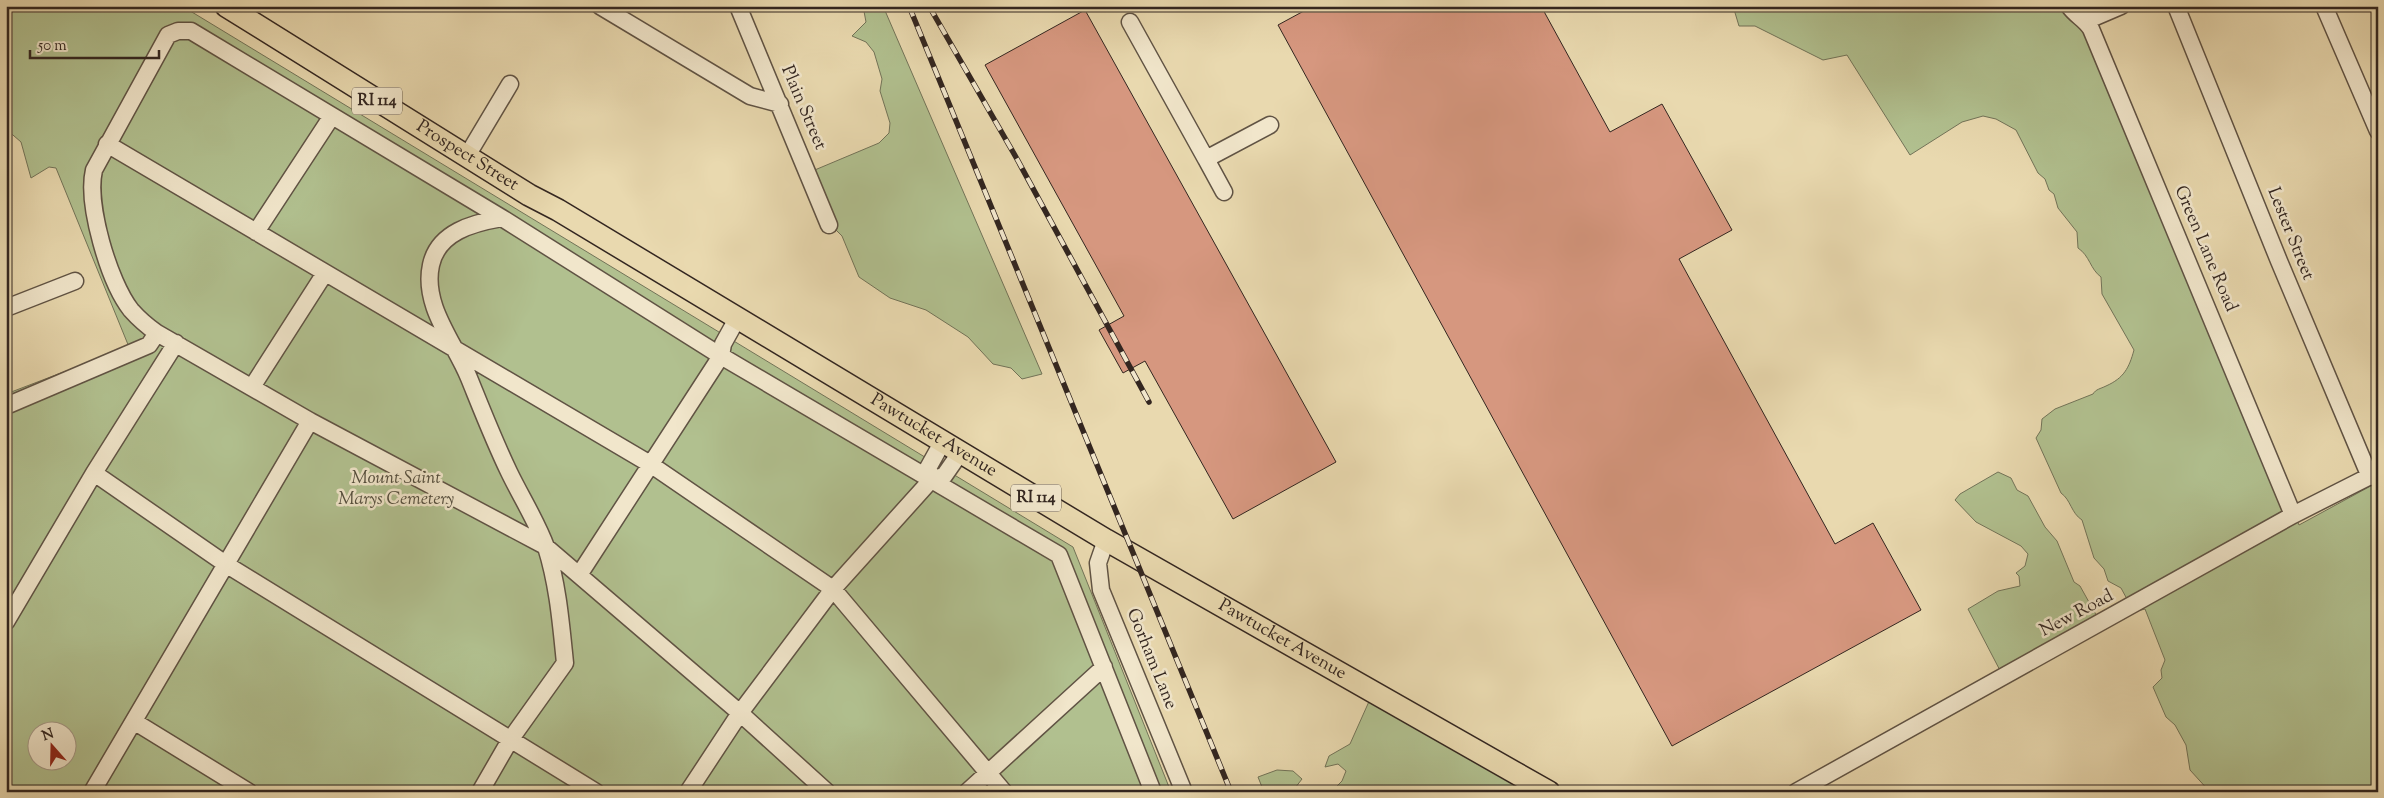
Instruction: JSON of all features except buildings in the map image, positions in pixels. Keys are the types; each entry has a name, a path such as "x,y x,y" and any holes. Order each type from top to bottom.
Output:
{"main road":[{"name":"Prospect Street","path":"226,6 528,194"},
{"name":"Pawtucket Avenue","path":"528,194 738,317 1106,540 1549,792"}],"street":[{"path":"600,6 750,96 780,104"},
{"name":"Plain Street","path":"738,6 829,225"},
{"name":"Green Lane Road","path":"2069,6 2075,14 2086,20 2293,516"},
{"path":"2086,20 2121,6"},
{"name":"Lester Street","path":"2176,6 2279,261 2374,475"},
{"path":"2324,6 2378,131"},
{"path":"1130,22 1224,192"},
{"path":"826,792 740,713 545,546 310,421 157,333 130,308 102,245 91,182 94,170 107,144 168,35 178,31 191,31 502,218 721,356 1059,555 1153,792"},
{"path":"467,156 510,84"},
{"path":"256,232 332,116"},
{"path":"1206,159 1270,125"},
{"path":"107,144 650,464 833,589 1004,792"},
{"path":"480,792 510,740 565,663 558,600 545,546 488,430 469,378 442,325 433,294 430,267 435,253 451,235 487,221 502,218"},
{"path":"252,387 325,273"},
{"path":"6,308 75,282"},
{"path":"579,575 721,356 723,344 738,317"},
{"path":"6,406 149,345 157,333"},
{"path":"6,622 94,473 176,343"},
{"path":"92,792 135,722 310,421"},
{"path":"932,479 928,468 943,441"},
{"path":"688,792 740,713 833,589 932,479 944,476 960,453"},
{"path":"94,473 227,564 596,792"},
{"name":"New Road","path":"1796,792 2293,516 2374,475"},
{"name":"Gorham Lane","path":"1106,540 1098,563 1101,590 1184,792"},
{"path":"966,792 1104,667"},
{"path":"135,722 249,792"}],"green space":[{"name":"Mount Saint Marys Cemetery","path":"6,6 182,6 1073,547 1171,792 6,792 6,394 129,347 56,168 49,167 31,178 21,142 6,129 6,55 9,52 6,46"},
{"path":"863,6 883,6 1042,374 1022,379 1011,368 993,364 968,337 926,310 890,298 859,277 842,236 831,225 810,172 879,143 889,133 890,123 880,91 882,79 874,52 866,42 852,36 866,22"},
{"path":"1733,6 2074,6 2195,274 2299,525 2378,482 2378,792 2210,792 2190,770 2186,745 2175,725 2166,717 2153,687 2162,678 2161,670 2165,660 2145,609 2134,612 2121,588 2108,581 2104,569 2094,558 2082,520 2075,514 2067,499 2061,493 2036,438 2041,430 2042,419 2055,409 2093,394 2117,380 2128,367 2134,350 2102,294 2101,277 2078,248 2077,232 2058,208 2054,194 2049,190 2045,179 2038,173 2016,130 1996,119 1983,116 1962,122 1910,155 1847,55 1823,60 1755,26 1739,26"},
{"path":"1998,472 2011,478 2017,490 2028,496 2045,527 2057,541 2074,582 2080,586 2104,629 2005,680 1968,609 1998,591 2020,586 2019,576 2016,573 2025,566 2028,554 2021,546 1976,522 1955,500 1960,494"},
{"path":"1371,697 1516,781 1510,792 1331,792 1342,781 1346,771 1338,764 1325,767 1329,756 1350,744"},
{"path":"1277,770 1293,771 1302,779 1295,788 1297,792 1264,792 1258,777"}],"railway":[{"path":"909,6 1231,792"},
{"path":"929,6 1017,159 1149,402"}]}
